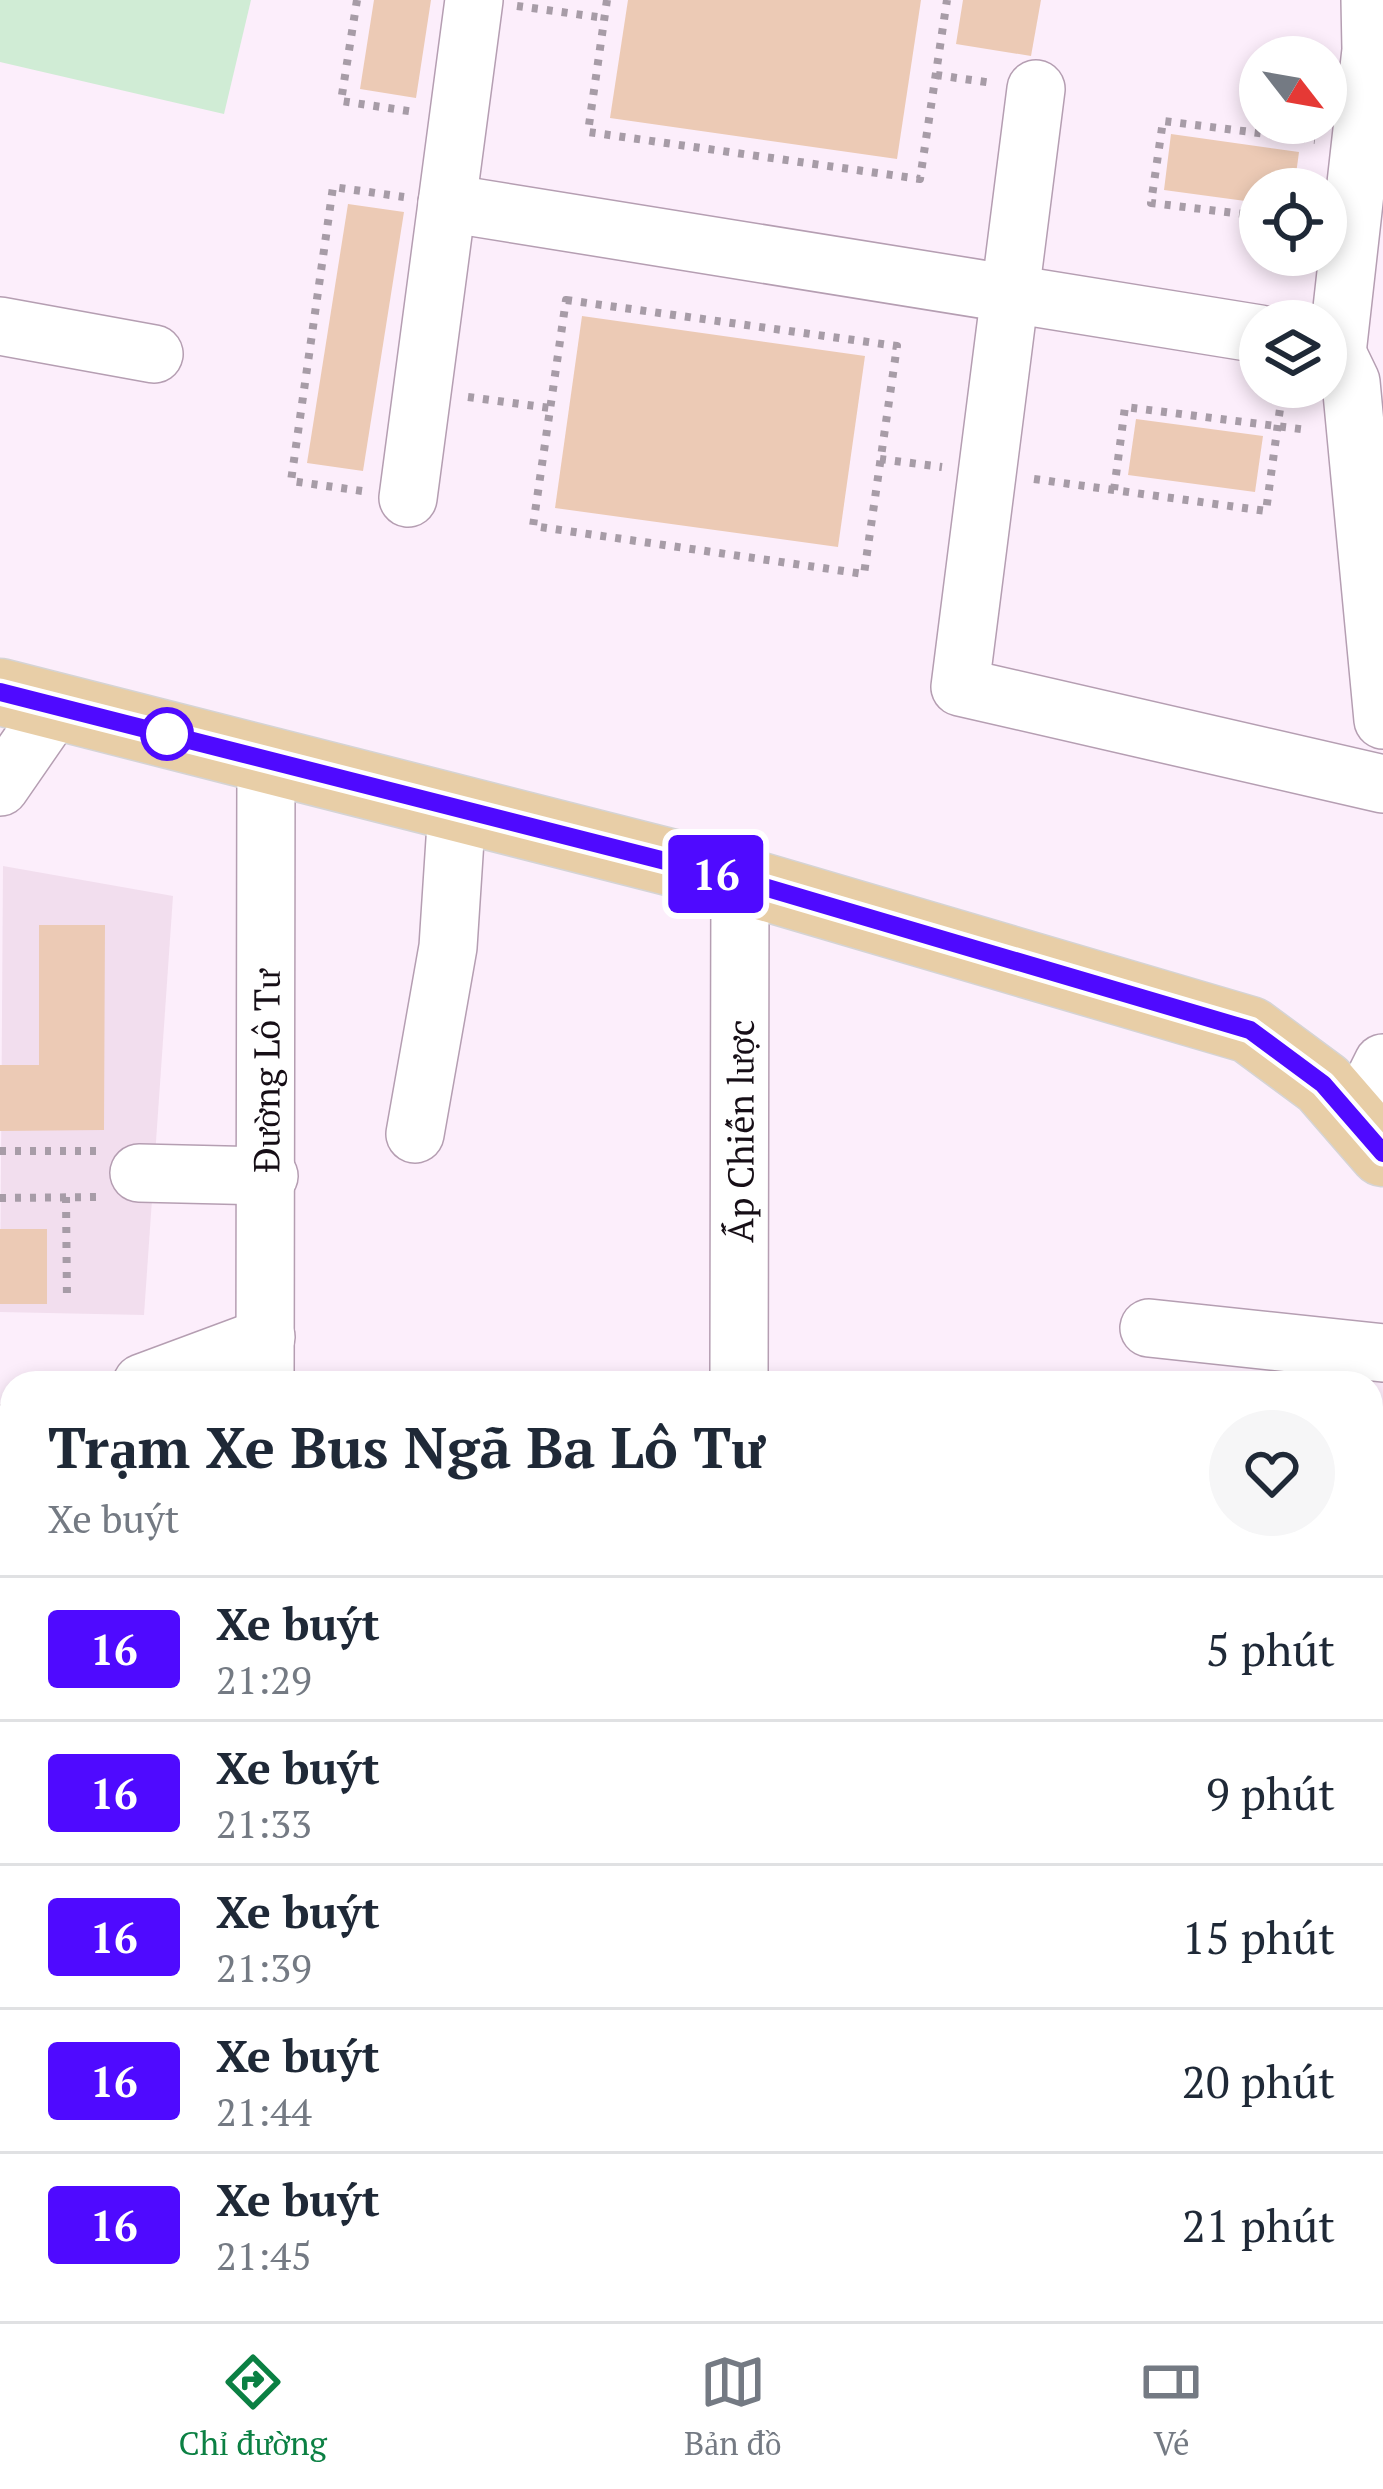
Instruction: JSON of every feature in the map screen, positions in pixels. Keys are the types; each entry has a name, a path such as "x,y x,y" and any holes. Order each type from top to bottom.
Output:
{"main road":[{"path":"28,699 740,880 1250,1030 1323,1084 1374,1111"}],"street":[{"path":"1370,0 1354,359 1383,720"},
{"path":"408,498 458,118 487,2"},
{"path":"1036,89 960,687 1383,784"},
{"path":"447,203 1239,331"},
{"path":"0,326 154,354"},
{"path":"0,787 28,699"},
{"name":"Đường Lô Tư","path":"265,1360 269,1176 266,760"},
{"path":"415,1134 448,947 457,809"},
{"name":"Ấp Chiến lược","path":"739,1371 740,880"},
{"path":"124,1173 269,1176"},
{"path":"1149,1328 1383,1353"},
{"path":"206,1371 265,1360"}],"path":[{"path":"357,0 341,101 458,118"},
{"path":"608,0 588,132 920,178 947,0"},
{"path":"487,2 605,18"},
{"path":"1239,130 1162,121 1151,203 1239,213"},
{"path":"408,498 291,481 333,187 447,203"},
{"path":"566,300 897,346 864,574 532,526 550,408 566,300"},
{"path":"1114,490 1125,407 1277,427 1354,359"},
{"path":"422,390 550,408"},
{"path":"880,459 1266,511 1279,408"},
{"path":"0,1151 124,1173"},
{"path":"0,1198 66,1197 124,1173"},
{"path":"66,1197 67,1300"}],"shaded area":[{"path":"3,866 173,896 144,1315 0,1312"}],"green space":[{"path":"0,0 251,0 224,114 0,62"}],"building":[{"path":"374,0 431,0 416,98 360,89"},
{"path":"628,0 921,0 897,159 610,118"},
{"path":"963,0 1041,0 1031,56 956,44"},
{"path":"1171,134 1299,152 1297,168 1239,168 1239,200 1164,190"},
{"path":"348,204 404,212 363,471 307,463"},
{"path":"582,316 865,356 838,547 555,508"},
{"path":"1136,419 1263,436 1255,492 1128,475"},
{"path":"39,925 105,925 104,1130 0,1131 0,1065 39,1065"},
{"path":"0,1229 47,1229 47,1304 0,1304"}],"bus line":[{"name":"16","path":"0,692 740,880 1250,1030 1323,1084 1383,1153"}]}
